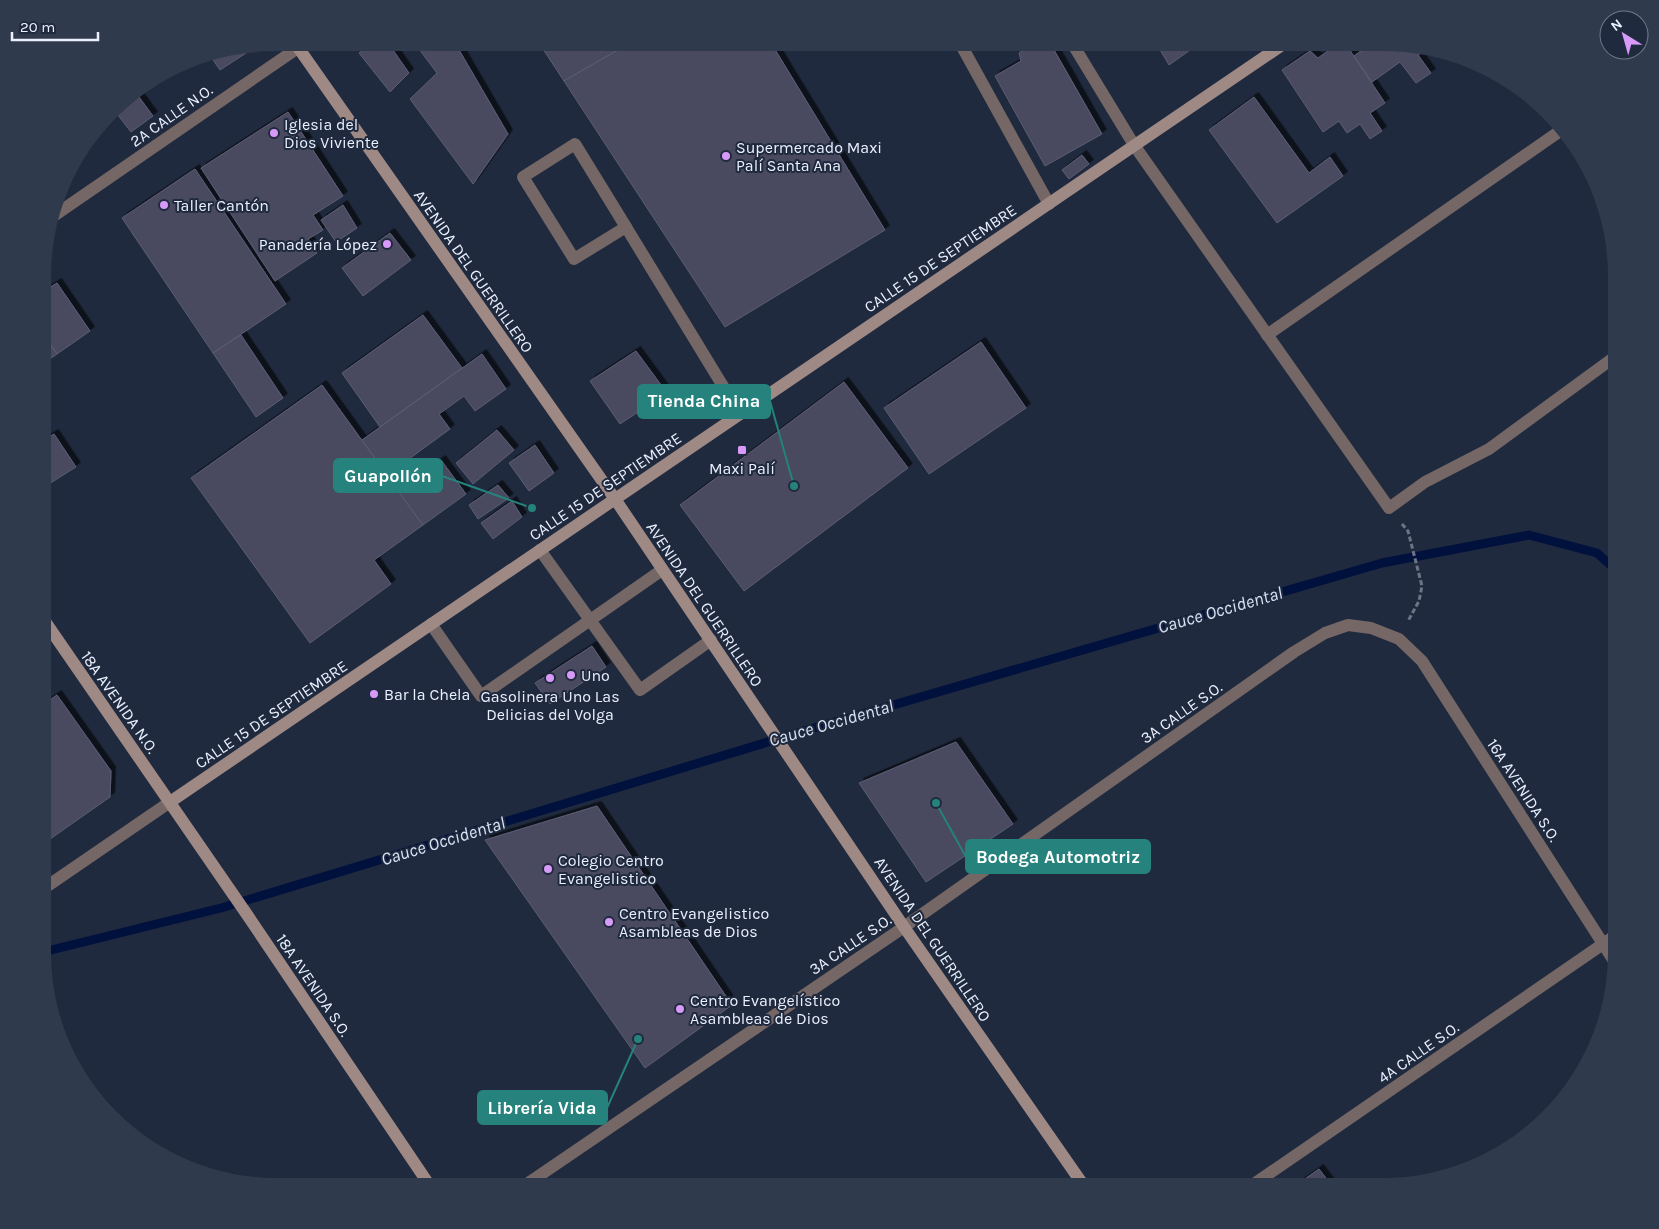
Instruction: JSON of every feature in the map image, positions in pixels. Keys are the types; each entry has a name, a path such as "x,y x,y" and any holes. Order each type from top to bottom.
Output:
{"street":[{"name":"2A CALLE N.O.","path":"61,211 289,51"},
{"name":"AVENIDA DEL GUERRILLERO","path":"304,51 615,499 904,927 1078,1178"},
{"path":"964,51 1049,204"},
{"path":"1077,51 1134,145 1389,508 1425,482 1489,449 1608,362"},
{"name":"CALLE 15 DE SEPTIEMBRE","path":"51,884 1273,51"},
{"path":"1267,334 1556,133"},
{"path":"626,227 574,259 523,177 575,144 626,227 740,414"},
{"path":"540,550 640,690 711,640"},
{"path":"431,624 481,696 662,570"},
{"name":"3A CALLE S.O.","path":"536,1178 904,927 1294,652 1325,633 1348,624 1371,628 1399,638"},
{"name":"18A AVENIDA N.O.","path":"51,630 170,802"},
{"name":"16A AVENIDA S.O.","path":"1399,638 1422,660 1608,952"},
{"name":"18A AVENIDA S.O.","path":"170,802 425,1178"},
{"name":"4A CALLE S.O.","path":"1263,1178 1608,941"}],"path":[{"path":"1399,638 1419,601 1422,586 1408,531"}],"building":[{"path":"362,51 394,51 409,73 390,92 359,53"},
{"path":"420,51 460,51 508,134 473,184 410,99 437,73"},
{"path":"544,51 616,51 564,81"},
{"name":"Supermercado Maxi Palí Santa Ana","path":"616,51 776,51 885,230 725,327 564,81"},
{"path":"1022,51 1055,51 1102,134 1045,166 995,76 1021,61 1019,53"},
{"path":"1161,51 1189,51 1169,65"},
{"path":"1310,51 1318,58 1328,51 1350,51 1385,103 1370,113 1382,131 1370,139 1360,124 1347,133 1339,121 1323,132 1282,70"},
{"path":"1361,51 1419,54 1431,73 1416,83 1400,62 1372,82 1354,56"},
{"path":"246,53 220,70 213,60"},
{"path":"1254,97 1309,173 1330,157 1343,176 1277,223 1209,130"},
{"path":"139,98 153,116 131,132 118,116"},
{"path":"288,112 343,196 313,215 323,230 308,239 317,253 275,281 201,168"},
{"path":"1082,155 1089,164 1069,179 1062,170"},
{"path":"195,169 286,304 213,353 122,218"},
{"path":"343,205 357,228 336,242 321,220"},
{"path":"390,233 411,260 363,296 342,268"},
{"path":"57,283 90,331 57,354 51,346 51,287"},
{"path":"423,315 462,368 380,427 342,373"},
{"path":"241,335 283,398 256,417 213,353"},
{"path":"981,342 1026,408 929,474 884,408"},
{"path":"51,346 57,354 51,358"},
{"path":"636,351 667,393 620,424 590,381"},
{"path":"482,354 506,389 475,411 464,396 439,414 450,429 387,475 362,440"},
{"path":"844,382 908,468 744,591 680,505"},
{"path":"322,385 423,525 374,560 391,584 310,643 191,478"},
{"path":"497,430 514,450 473,484 456,463"},
{"path":"54,434 76,467 51,483 51,436"},
{"path":"535,445 554,473 529,491 509,463"},
{"path":"441,460 466,494 423,525 398,491"},
{"path":"498,485 509,498 478,519 469,505"},
{"path":"512,501 522,517 493,539 481,523"},
{"name":"Uno","path":"592,646 606,667 550,704 535,683"},
{"path":"57,695 111,771 110,797 51,838 51,699"},
{"path":"956,742 1013,824 926,882 859,783"},
{"name":"Centro Evangelistico Asambleas de Dios","path":"597,806 732,1005 645,1068 485,840"},
{"path":"1319,1169 1326,1178 1306,1178"}],"waterway":[{"name":"Cauce Occidental","path":"51,950 221,908 814,728 1382,563 1529,535 1597,553 1608,563"}],"place":[{"name":"Iglesia del Dios Viviente","path":"274,133"},
{"name":"Supermercado Maxi Palí Santa Ana","path":"726,156"},
{"name":"Taller Cantón","path":"164,205"},
{"name":"Panadería López","path":"387,244"},
{"name":"Maxi Palí","path":"742,450"},
{"name":"Tienda China","path":"794,486"},
{"name":"Guapollón","path":"532,508"},
{"name":"Uno","path":"571,675"},
{"name":"Gasolinera Uno Las Delicias del Volga","path":"550,678"},
{"name":"Bar la Chela","path":"374,694"},
{"name":"Bodega Automotriz","path":"936,803"},
{"name":"Colegio Centro Evangelistico","path":"548,869"},
{"name":"Centro Evangelistico Asambleas de Dios","path":"609,922"},
{"name":"Centro Evangelístico Asambleas de Dios","path":"680,1009"},
{"name":"Librería Vida","path":"638,1039"}]}
